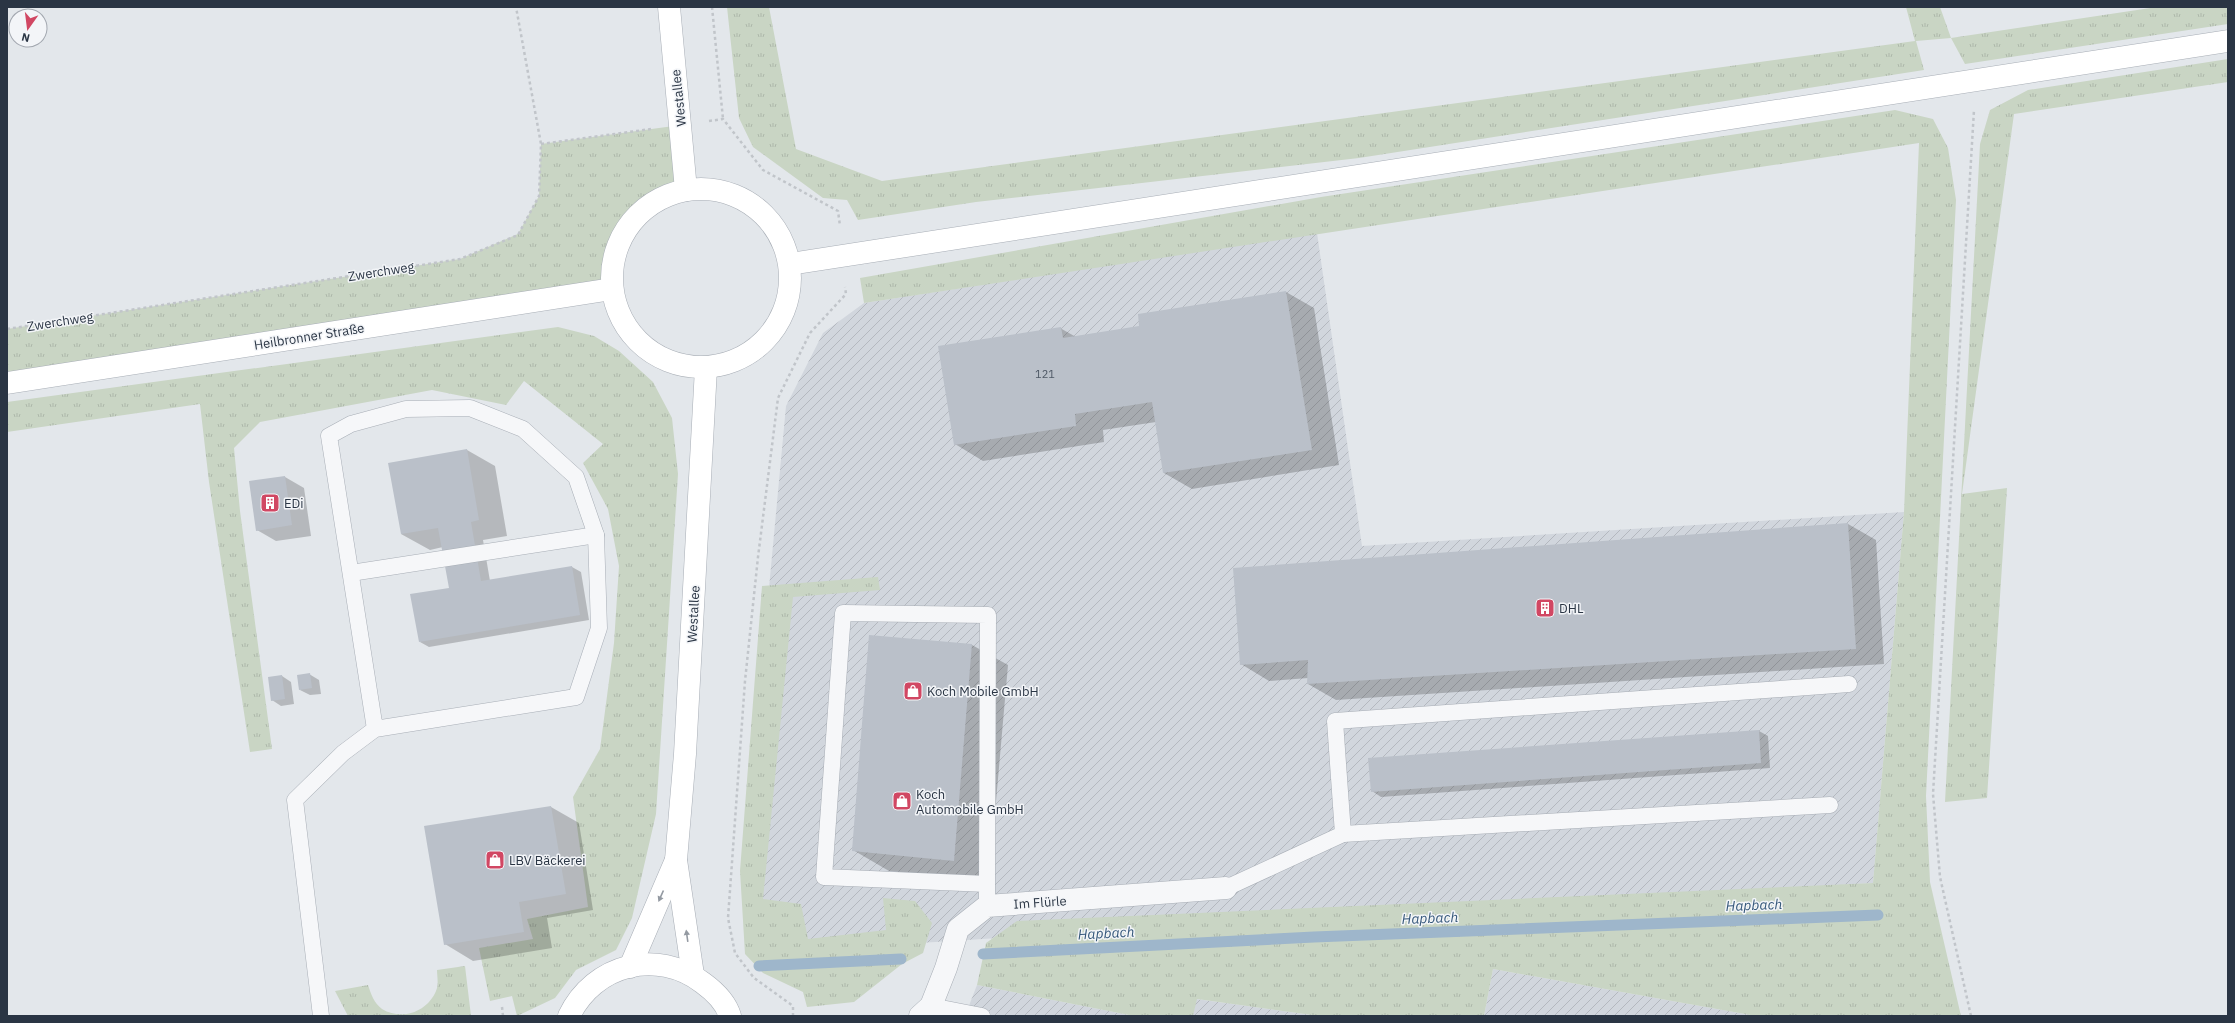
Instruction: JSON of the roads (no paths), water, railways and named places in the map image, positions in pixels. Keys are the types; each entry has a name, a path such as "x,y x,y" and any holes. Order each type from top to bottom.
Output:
{"main road":[{"name":"Westallee","path":"669,7 686,190"},
{"path":"790,264 2228,41"},
{"path":"686,190 721,191 753,206 777,231 790,264 788,301 772,334 743,358 706,368 673,363 644,347 622,321 612,289 615,252 630,223 656,200 686,190"},
{"name":"Heilbronner Straße","path":"7,383 612,289"},
{"name":"Westallee","path":"693,975 676,860 685,754 706,368"},
{"name":"Westallee","path":"630,967 676,860"},
{"path":"569,1016 575,1003 593,984 616,970 642,964 668,966 693,975 713,991 730,1016"}],"street":[{"name":"Im Flürle","path":"986,906 1226,888"},
{"path":"926,1011 946,968 958,929 986,906"}],"lane":[{"path":"321,1016 295,800 344,753 375,729 576,697 600,628 596,535 576,477 524,429 470,408 406,409 351,424 329,436 375,729"},
{"path":"351,573 596,535"},
{"path":"986,906 987,884 988,615 843,613 824,877 987,884"},
{"path":"1343,834 1336,721 1849,684"},
{"path":"1226,888 1343,834 1830,805"},
{"path":"926,1011 982,1016"}],"waterway":[{"name":"Hapbach","path":"983,954 1314,937 1878,915"},
{"name":"Hapbach","path":"759,966 901,959"}],"place":[{"name":"EDi","path":"270,503"},
{"name":"DHL","path":"1545,608"},
{"name":"Koch Mobile GmbH","path":"913,691"},
{"name":"Koch Automobile GmbH","path":"902,801"},
{"name":"LBV Bäckerei","path":"495,860"}]}
